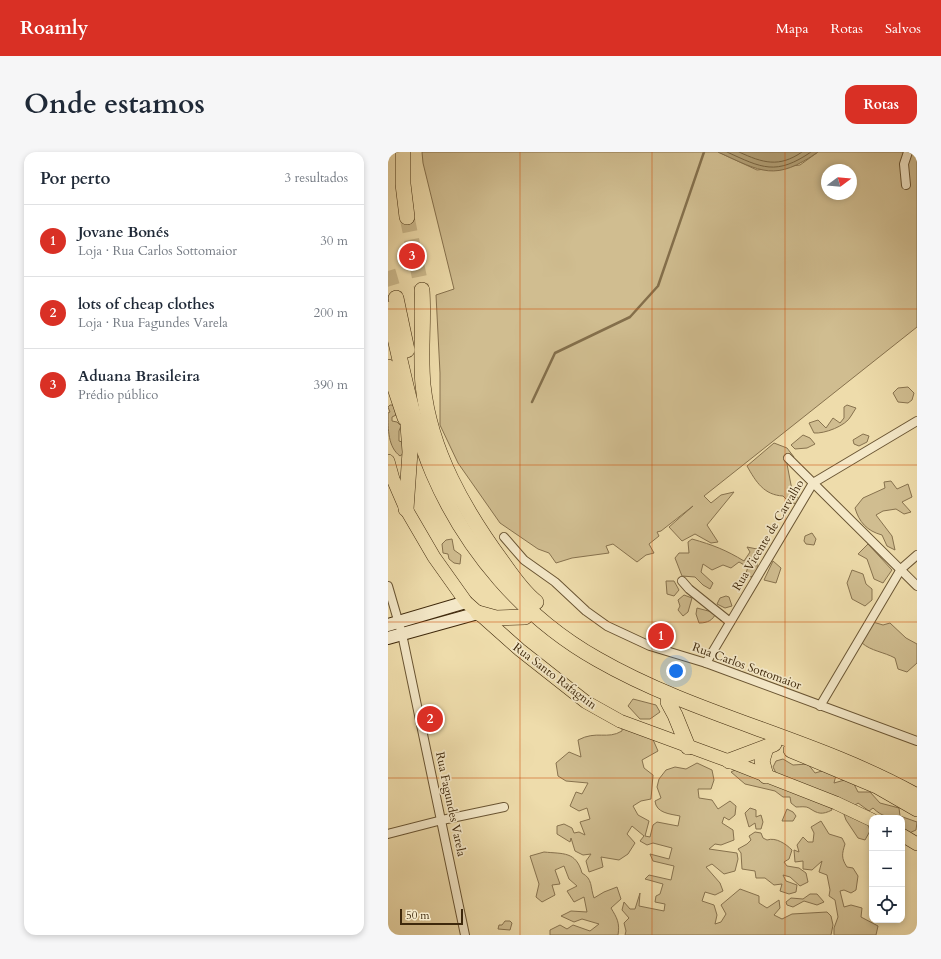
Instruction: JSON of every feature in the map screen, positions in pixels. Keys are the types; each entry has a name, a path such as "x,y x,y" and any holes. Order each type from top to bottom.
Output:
{"highway":[{"path":"403,152 403,184 407,217"},
{"path":"422,290 423,384 428,415 435,443 453,484 479,530 518,583 534,601 578,638 602,652 669,685 818,742 833,756"},
{"path":"392,303 411,422 422,466 454,529 486,575 525,617 569,651 626,684 770,746 877,786 917,808"},
{"path":"395,326 413,324 422,315"},
{"path":"388,369 434,475 455,517 470,541 511,592 549,626 574,646 628,675 674,695 833,756 883,777 917,796"},
{"path":"406,509 411,422"},
{"path":"478,613 496,618 525,617"},
{"path":"668,702 688,747"},
{"path":"729,761 770,746"},
{"path":"766,776 762,761 770,746"}],"main road":[{"name":"Rua Santo Rafagnin","path":"388,461 393,479 406,509 434,557 466,602 520,650 586,702 620,721 729,761 836,803 869,819"},
{"path":"393,623 466,602"},
{"path":"388,638 478,613"},
{"path":"905,837 917,844"}],"street":[{"path":"906,185 904,164 908,152"},
{"name":"Rua Vicente de Carvalho","path":"706,663 813,483 917,421"},
{"path":"788,458 917,586"},
{"name":"Rua Carlos Sottomaior","path":"504,537 524,560 539,569 586,611 607,626 650,646 706,663 917,741"},
{"path":"820,706 901,569 917,555"},
{"path":"682,581 689,589 730,622"},
{"name":"Rua Fagundes Varela","path":"388,586 393,623 402,634 465,935"},
{"path":"388,834 442,820 504,807"}],"shaded area":[{"path":"422,152 718,152 757,170 800,165 818,152 917,152 917,327 704,496 711,503 721,495 734,492 707,525 718,542 711,543 695,534 682,541 669,527 693,506 661,531 657,532 659,536 649,544 654,553 646,555 637,562 613,544 606,546 609,553 572,558 556,563 549,553 538,549 500,523 458,463 440,425 440,373 436,295 454,289 423,163"},
{"path":"908,387 914,393 912,400 908,403 898,402 893,393 898,388"},
{"path":"390,405 394,405 396,415 392,417 392,421 397,422 401,426 399,431 399,441 402,442 404,453 400,456 393,448 390,438 388,413 390,412 388,407"},
{"path":"847,405 856,408 845,423 829,431 814,433 809,423 818,420 826,428 833,418 840,423 844,418 844,407"},
{"path":"863,434 869,436 867,442 859,446 854,444 853,440"},
{"path":"803,435 810,438 815,444 807,448 795,449 791,445"},
{"path":"774,443 787,448 794,457 787,464 792,490 799,499 797,504 790,503 783,496 771,493 761,487 747,466"},
{"path":"891,481 897,489 908,484 912,497 902,502 911,512 904,514 896,509 883,511 876,515 892,536 895,550 887,546 882,535 872,531 861,522 855,508 863,498 885,488 884,482"},
{"path":"812,533 816,539 814,545 806,544 804,541 805,536"},
{"path":"452,539 454,550 461,555 460,564 454,563 449,559 448,554 443,553 442,544 446,540"},
{"path":"692,539 719,548 744,561 750,552 747,547 757,549 757,575 750,577 746,573 748,567 739,562 731,568 723,565 712,570 703,564 701,572 713,583 710,589 703,585 695,577 682,576 675,558 679,553 689,553 688,542"},
{"path":"868,544 892,570 883,583 874,579 867,559 858,554"},
{"path":"773,561 781,568 776,583 764,580"},
{"path":"852,570 863,574 866,584 872,589 872,600 865,606 852,599 847,583"},
{"path":"666,581 674,581 679,590 674,596 667,594"},
{"path":"684,595 692,598 688,612 683,616 678,610 680,606 678,600"},
{"path":"726,596 729,597 732,606 725,608 717,604 720,598"},
{"path":"697,608 716,613 710,621 699,623 696,614"},
{"path":"873,622 883,625 890,623 906,638 917,644 917,663 907,672 898,669 895,658 869,648 862,643"},
{"path":"633,699 656,705 660,712 650,719 640,719 628,706"},
{"path":"622,720 651,735 658,751 642,760 644,768 653,775 651,799 641,801 633,806 638,815 649,821 645,836 650,837 653,825 657,822 678,826 680,816 668,814 661,810 656,805 655,801 661,798 657,787 659,779 666,770 675,767 686,769 697,763 712,770 714,780 711,789 698,789 699,798 712,800 718,809 730,801 736,806 735,815 729,820 724,817 722,823 733,830 734,840 721,845 715,844 709,849 737,853 738,859 735,871 724,874 712,864 706,867 720,883 723,891 715,895 705,892 702,901 714,905 717,915 715,924 721,922 726,914 721,905 740,889 759,896 759,903 767,908 779,900 780,908 774,915 782,919 792,914 827,912 831,916 833,925 831,935 625,935 626,931 624,923 629,918 622,910 624,902 630,909 635,909 640,893 639,906 664,911 665,904 655,902 656,896 660,894 663,884 645,879 649,875 671,880 674,866 653,861 650,854 669,859 672,848 653,843 647,845 640,841 644,836 632,826 627,834 635,843 628,854 619,860 601,857 603,867 589,872 586,861 591,854 583,855 575,851 571,838 570,842 557,834 557,826 564,824 572,828 574,833 579,832 585,835 580,822 590,819 587,808 579,811 570,806 576,792 582,794 588,783 566,781 558,776 556,763 569,752 581,757 578,740 591,736 617,734 622,731"},
{"path":"783,759 793,765 808,764 815,773 822,771 836,775 834,783 848,779 854,784 858,792 870,792 880,803 899,808 900,815 884,815 873,808 869,811 858,803 854,806 867,821 869,833 865,840 858,838 846,820 840,803 777,775 773,767 776,761"},
{"path":"735,770 829,803 832,810 825,813 820,813 806,807 796,807 791,803 790,797 783,797 775,791 745,784 731,772"},
{"path":"750,808 756,810 756,817 761,815 763,822 761,829 756,829 755,823 749,827 745,813"},
{"path":"787,809 793,812 796,816 793,821 782,821"},
{"path":"905,818 917,822 916,830 907,834 905,832"},
{"path":"821,821 829,834 842,838 845,844 843,853 844,861 847,867 853,868 858,876 856,890 851,893 844,890 840,891 844,907 851,905 862,908 861,917 869,921 869,923 878,926 876,935 834,935 834,928 838,917 835,900 829,896 830,890 827,875 819,872 822,861 812,870 803,869 803,861 795,862 794,850 799,852 797,845 803,837 808,842 813,842 814,833 811,827"},
{"path":"755,832 761,833 763,838 767,840 774,839 787,845 792,850 789,859 784,862 787,866 799,868 806,873 808,882 800,886 790,877 783,875 786,881 797,885 796,892 789,894 780,891 782,884 774,885 765,878 756,878 755,871 742,869 741,853 738,849 751,840 749,836"},
{"path":"544,852 563,854 572,857 576,861 582,873 586,875 590,881 594,898 617,887 621,899 611,908 618,921 618,935 550,935 550,930 560,925 567,929 573,925 590,931 599,924 582,919 574,922 561,916 571,911 587,912 584,897 574,902 567,891 577,886 569,879 564,866 555,870 560,884 552,885 555,895 542,902 536,897 539,884 530,856"},
{"path":"810,894 817,894 824,902 817,905 804,901 793,907 787,905 786,902 791,898 803,899"},
{"path":"505,921 510,921 512,923 510,930 498,929 499,925 502,925"}],"water":[{"path":"718,152 818,152 790,167 768,171 746,165"}],"waterway":[{"path":"532,402 555,353 630,317 658,286 704,152"}],"tunnel":[{"path":"407,217 422,290"},
{"path":"388,271 396,298"}],"place":[{"name":"Aduana Brasileira","path":"412,256"},
{"name":"Jovane Bonés","path":"661,636"},
{"name":"lots of cheap clothes","path":"430,719"}]}
